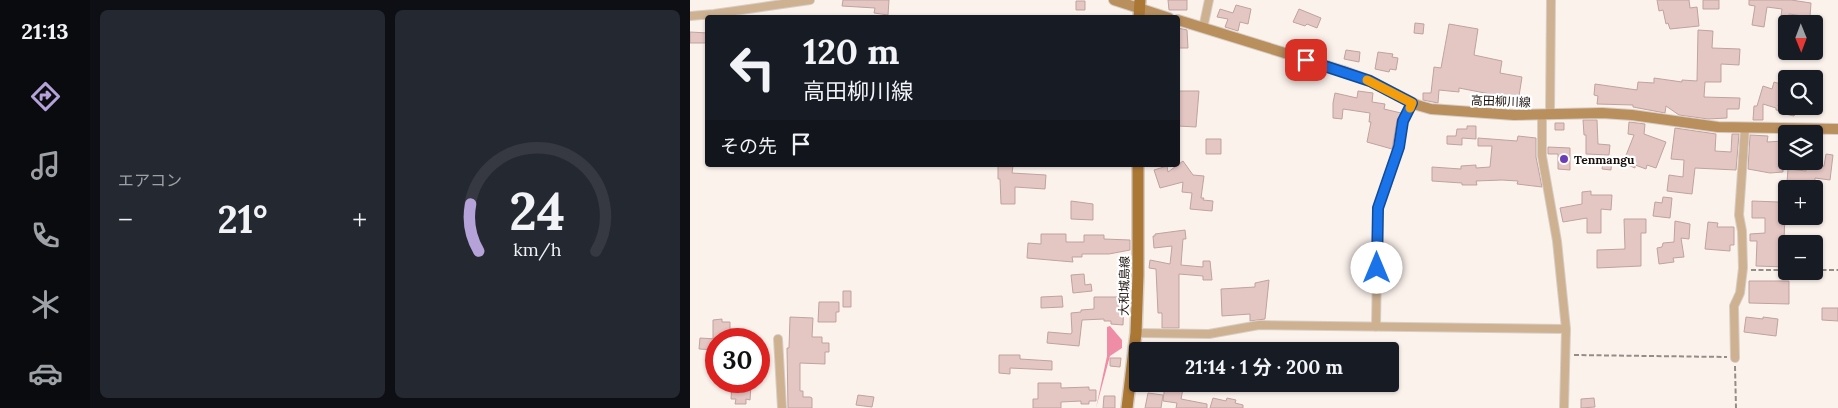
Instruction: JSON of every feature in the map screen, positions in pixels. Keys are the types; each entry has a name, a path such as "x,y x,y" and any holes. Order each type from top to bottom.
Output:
{"main road":[{"path":"1114,0 1159,15"},
{"name":"高田柳川線","path":"1180,21 1343,71 1370,81 1412,103 1448,112 1514,115 1602,113 1632,115 1718,127 1838,129"},
{"name":"大和城島線","path":"1127,408 1136,333 1138,167"}],"street":[{"path":"690,16 810,0"},
{"path":"1203,28 1209,0"},
{"path":"1551,0 1546,114 1542,156 1557,241 1566,330 1564,408"},
{"path":"1376,327 1378,208 1399,147 1403,121 1412,103"},
{"path":"1735,358 1734,306 1740,293 1743,268 1742,231 1739,215 1745,128"},
{"path":"1136,333 1209,334 1259,325 1566,330"},
{"path":"778,339 782,408"}],"path":[{"path":"1746,270 1778,270"},
{"path":"1823,270 1838,270"},
{"path":"1566,355 1735,358 1736,408"}],"shaded area":[{"path":"1110,326 1122,340 1122,348 1110,356 1096,408 1107,356 1107,327"}],"building":[{"path":"843,0 889,0 888,15 874,13 875,8 842,6"},
{"path":"1168,0 1187,0 1187,10 1169,10"},
{"path":"1657,0 1689,0 1690,8 1697,7 1699,26 1670,29 1668,23 1666,24 1663,10 1659,11"},
{"path":"1703,0 1719,0 1719,9 1703,9"},
{"path":"1749,0 1791,0 1811,3 1810,15 1781,15 1782,9 1767,7 1764,27 1752,25 1755,6 1749,5"},
{"path":"1076,1 1085,1 1085,10 1076,10"},
{"path":"1236,5 1251,9 1248,24 1240,22 1238,31 1225,27 1228,19 1217,17 1220,9 1233,13"},
{"path":"1299,9 1321,18 1317,28 1293,22"},
{"path":"1415,23 1424,24 1423,34 1414,33"},
{"path":"1449,24 1478,29 1474,55 1502,61 1500,73 1522,77 1519,96 1517,95 1516,99 1459,88 1459,92 1439,90 1438,103 1423,100 1423,93 1431,93 1434,67 1441,68"},
{"path":"1180,28 1187,30 1188,48 1180,48"},
{"path":"1698,30 1713,31 1712,48 1740,49 1739,65 1721,64 1721,82 1705,82 1704,97 1740,98 1739,109 1727,109 1727,118 1708,119 1679,115 1666,106 1665,113 1633,107 1633,105 1597,104 1598,96 1594,95 1595,84 1637,90 1638,82 1654,83 1654,78 1682,82 1682,80 1697,81"},
{"path":"690,32 705,33 705,43 690,43"},
{"path":"1346,50 1360,52 1359,62 1344,59"},
{"path":"1378,52 1393,54 1392,57 1398,58 1396,70 1390,69 1389,72 1375,69"},
{"path":"1774,82 1778,83 1778,110 1763,104 1763,120 1753,120 1754,106 1757,106 1763,86 1772,89"},
{"path":"1180,91 1199,91 1196,127 1180,126"},
{"path":"1358,91 1373,93 1372,102 1385,104 1384,109 1401,113 1397,120 1392,149 1367,142 1371,122 1369,122 1370,113 1343,109 1342,119 1333,118 1335,93 1357,98"},
{"path":"1583,120 1597,120 1598,144 1610,145 1609,155 1586,154 1586,135 1584,135"},
{"path":"1629,122 1645,124 1644,134 1666,142 1656,168 1647,165 1646,169 1635,165 1635,168 1623,163 1634,135 1628,134"},
{"path":"1555,123 1564,123 1564,130 1555,130"},
{"path":"1467,126 1476,126 1476,139 1462,138 1462,145 1447,144 1447,136 1456,136 1457,129 1467,129"},
{"path":"1675,128 1716,134 1715,151 1731,152 1732,134 1739,134 1736,170 1695,168 1692,194 1667,191 1669,175 1683,177 1684,160 1671,159"},
{"path":"1750,135 1768,136 1767,142 1778,141 1778,170 1783,170 1783,172 1770,173 1748,169"},
{"path":"1518,136 1536,138 1536,157 1542,187 1517,184 1518,181 1502,180 1476,181 1477,185 1432,181 1432,167 1461,169 1461,166 1476,165 1476,168 1490,167 1492,146 1478,146 1478,138 1517,141"},
{"path":"1206,139 1221,139 1221,154 1206,154"},
{"name":"Tenmangu","path":"1548,147 1570,148 1570,170 1558,169 1558,154 1548,154"},
{"path":"1826,154 1833,155 1830,180 1815,178 1815,180 1787,180 1788,170 1823,170"},
{"path":"1604,157 1612,158 1611,170 1602,169"},
{"path":"1183,161 1193,175 1204,176 1201,198 1213,201 1212,211 1190,209 1192,193 1182,192 1183,182 1160,188 1154,170 1167,167 1168,172 1175,167 1180,167 1180,163"},
{"path":"998,167 1013,167 1012,173 1046,175 1045,189 1015,187 1015,204 1001,204 1000,179 998,179"},
{"path":"1591,191 1591,195 1612,195 1611,210 1601,209 1601,233 1587,233 1587,218 1563,222 1560,208 1582,204 1582,192"},
{"path":"1663,197 1672,198 1670,218 1653,216 1655,202 1662,203"},
{"path":"1071,201 1093,204 1093,220 1071,219"},
{"path":"1752,201 1778,202 1778,225 1785,225 1784,235 1778,235 1778,267 1756,266 1757,241 1750,241 1750,234 1765,233 1765,218 1752,218"},
{"path":"1624,219 1646,219 1646,233 1641,233 1641,266 1597,268 1597,250 1625,249"},
{"path":"1675,221 1690,224 1689,239 1681,238 1684,257 1673,258 1674,262 1659,264 1657,248 1662,247 1663,243 1674,242"},
{"path":"1708,222 1718,223 1717,227 1734,227 1734,245 1730,245 1730,251 1705,249"},
{"path":"1185,230 1186,239 1183,239 1181,265 1203,267 1203,261 1210,261 1212,280 1203,280 1203,276 1179,274 1179,328 1162,328 1162,313 1158,313 1156,269 1149,268 1150,260 1170,264 1172,246 1154,248 1153,236 1155,234"},
{"path":"1041,234 1066,234 1066,242 1084,242 1084,235 1104,235 1104,239 1130,240 1130,250 1109,254 1082,254 1082,257 1072,257 1073,262 1027,258 1028,243 1041,244"},
{"path":"1084,274 1085,285 1091,284 1092,291 1073,293 1071,275"},
{"path":"1269,280 1265,319 1250,321 1250,314 1222,316 1221,289 1255,287 1255,283"},
{"path":"1749,281 1789,281 1789,304 1749,303"},
{"path":"843,291 851,291 851,307 843,307"},
{"path":"1062,296 1063,307 1041,308 1041,297"},
{"path":"1094,297 1121,297 1121,299 1124,299 1123,325 1111,324 1111,321 1104,321 1104,319 1082,320 1079,346 1047,343 1048,332 1071,334 1071,313 1094,309"},
{"path":"819,302 839,302 836,322 818,322"},
{"path":"1822,308 1838,308 1838,321 1822,320"},
{"path":"790,317 813,318 812,337 822,337 822,343 829,343 829,352 825,352 825,364 800,363 800,391 803,391 803,397 812,398 812,408 788,408 787,348 789,348"},
{"path":"1746,317 1778,319 1776,336 1744,332"},
{"path":"722,319 722,322 730,322 730,328 713,328 713,320"},
{"path":"700,338 705,338 705,349 699,349"},
{"path":"999,355 1020,355 1020,359 1052,361 1052,370 1010,368 1010,374 999,373"},
{"path":"1110,358 1121,358 1120,367 1110,366"},
{"path":"1038,383 1061,383 1061,388 1089,387 1089,390 1096,390 1096,401 1089,401 1089,404 1081,404 1081,401 1061,402 1061,408 1033,408 1033,399 1038,399"},
{"path":"1164,392 1182,392 1181,399 1207,404 1207,408 1176,408 1177,403 1163,401"},
{"path":"731,393 750,393 750,400 746,399 746,404 735,404 736,399 731,399"},
{"path":"1148,393 1163,395 1161,408 1145,408"},
{"path":"858,395 874,397 872,407 856,405"},
{"path":"1104,396 1115,396 1115,408 1103,408"},
{"path":"1213,398 1226,401 1227,398 1236,400 1235,403 1243,405 1243,408 1210,408"},
{"path":"1594,398 1595,407 1581,408 1581,399"}],"slow traffic":[{"path":"1367,80 1412,103 1410,108"}],"place":[{"name":"Tenmangu","path":"1564,159"}],"route":[{"path":"1306,60 1370,81 1412,103 1403,121 1399,147 1378,208 1377,268"}]}
